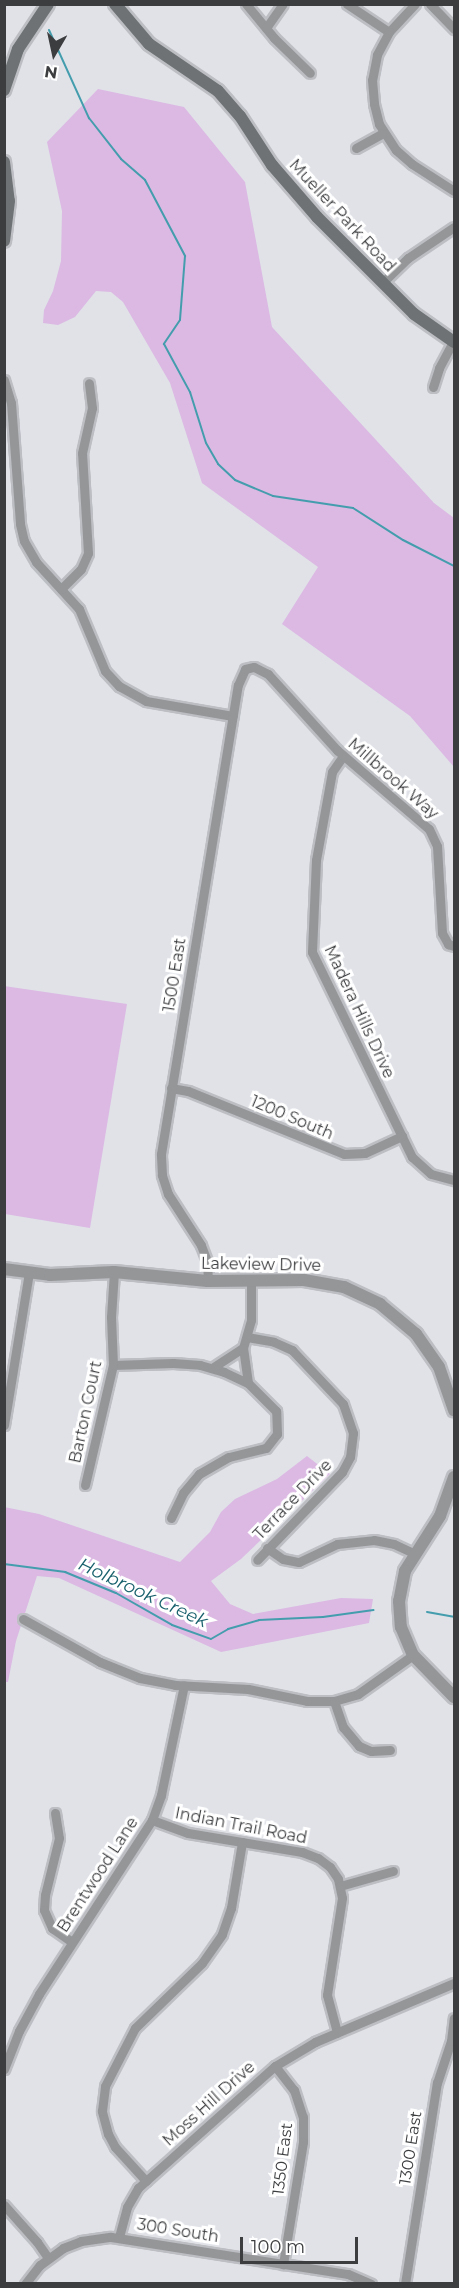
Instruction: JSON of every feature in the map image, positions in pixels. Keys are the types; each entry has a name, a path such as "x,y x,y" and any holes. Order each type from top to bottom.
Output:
{"main road":[{"path":"4,90 18,49 48,4"},
{"name":"Mueller Park Road","path":"116,4 129,24 149,44 218,91 240,116 292,189 381,283 414,314 454,342"},
{"path":"4,162 9,201 4,241"}],"street":[{"path":"246,4 310,73"},
{"path":"266,28 283,4"},
{"path":"347,4 389,32"},
{"path":"415,4 389,32 377,55 372,80 374,104 383,133 404,158 454,191"},
{"path":"430,4 454,29"},
{"path":"356,148 383,133"},
{"path":"381,283 408,258 454,227"},
{"path":"433,387 439,368 454,342"},
{"path":"4,380 11,403 21,533 32,556 82,615 105,671 128,693 154,704 233,716"},
{"path":"61,589 81,569 88,553 82,453 92,408 89,383"},
{"name":"1500 East","path":"208,1281 207,1262 201,1245 172,1203 162,1175 162,1143 239,680 249,667"},
{"name":"Millbrook Way","path":"249,667 268,674 343,756 432,833 437,846 442,933 448,944 454,946"},
{"name":"Madera Hills Drive","path":"343,756 332,772 316,860 312,952 402,1136 420,1167 438,1177 454,1180"},
{"name":"1200 South","path":"171,1088 188,1091 344,1154 365,1153 402,1136"},
{"name":"Lakeview Drive","path":"4,1269 60,1275 114,1272 208,1281 294,1280 323,1282 352,1290 380,1304 410,1328 429,1349 447,1383 454,1410"},
{"name":"Barton Court","path":"86,1485 113,1365 111,1317 114,1272"},
{"path":"4,1425 29,1273"},
{"path":"249,1383 243,1348 252,1312 252,1281"},
{"name":"Terrace Drive","path":"247,1337 274,1342 292,1350 343,1404 350,1417 353,1433 350,1457 342,1473 257,1560"},
{"path":"212,1368 243,1348"},
{"path":"113,1365 173,1363 212,1368 249,1383 276,1411 278,1428 274,1439 260,1451 230,1457 206,1469 183,1492 171,1518"},
{"path":"454,1480 440,1516 415,1554 403,1578 399,1601 401,1627 413,1655 454,1697"},
{"path":"267,1548 283,1559 299,1562 337,1544 374,1540 394,1544 415,1554"},
{"path":"23,1618 113,1668 160,1683 242,1688 307,1701 334,1701 365,1690 413,1655"},
{"name":"Brentwood Lane","path":"4,2069 19,2031 72,1942 152,1820 161,1795 184,1685"},
{"path":"334,1701 343,1727 359,1746 371,1751 390,1750"},
{"path":"55,1813 59,1838 45,1895 44,1910 52,1928 72,1942"},
{"name":"Indian Trail Road","path":"152,1820 182,1832 310,1854 330,1867 340,1886"},
{"path":"146,2181 116,2147 108,2134 102,2111 105,2086 126,2043 141,2020 202,1963 222,1934 231,1908 242,1842"},
{"path":"337,2032 327,1995 341,1905 340,1886 393,1871"},
{"name":"Moss Hill Drive","path":"119,2237 130,2200 146,2181 275,2066 304,2047 337,2032 454,1987"},
{"name":"1300 East","path":"405,2283 437,2083 451,2041 454,2018"},
{"name":"1350 East","path":"275,2066 294,2090 303,2117 303,2142 283,2264"},
{"path":"4,2205 48,2258"},
{"path":"26,2283 48,2258 81,2241 119,2237"},
{"name":"300 South","path":"119,2237 348,2274 371,2283"}],"shaded area":[{"path":"98,89 184,107 245,182 272,327 434,503 454,518 454,767 410,716 282,624 318,567 202,483 170,383 123,302 111,292 96,291 75,317 58,325 43,323 44,310 53,291 61,261 62,211 47,142"},
{"path":"4,986 127,1004 90,1228 5,1214"},
{"path":"307,1456 330,1474 241,1559 211,1581 230,1604 253,1614 341,1598 373,1599 369,1623 221,1652 59,1578 37,1576 16,1641 8,1682 5,1682 4,1507 39,1514 180,1562 210,1532 221,1512 235,1499 277,1479"}],"waterway":[{"path":"49,30 89,118 121,159 145,180 185,256 180,320 164,344 190,392 206,443 218,464 235,480 273,496 353,508 403,540 454,566"},
{"name":"Holbrook Creek","path":"4,1564 65,1572 116,1593 172,1625 211,1639 228,1629 259,1620 323,1617 374,1610"},
{"name":"Holbrook Creek","path":"427,1612 454,1617"}]}
